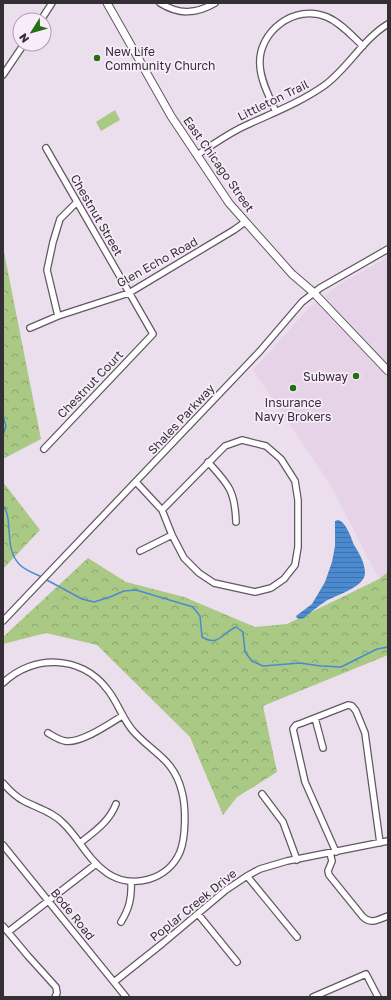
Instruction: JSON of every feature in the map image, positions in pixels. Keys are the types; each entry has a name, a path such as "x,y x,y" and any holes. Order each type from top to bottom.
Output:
{"main road":[{"name":"East Chicago Street","path":"107,3 171,116 229,203 292,274 313,292 388,371"}],"street":[{"path":"46,12 52,3"},
{"path":"160,3 176,11 185,12 198,10 215,3"},
{"path":"276,112 261,74 260,56 268,35 281,23 300,15 318,14 342,27 363,46"},
{"name":"Littleton Trail","path":"197,155 232,132 301,100 325,84 341,71 363,46 388,24"},
{"path":"3,76 19,52"},
{"name":"Chestnut Street","path":"46,148 76,203 153,334"},
{"path":"58,316 46,270 60,218 76,203"},
{"name":"Glen Echo Road","path":"30,328 58,316 129,293 245,222"},
{"name":"Shales Parkway","path":"3,621 260,351 302,302 313,292 388,249"},
{"name":"Chestnut Court","path":"44,450 153,334"},
{"path":"136,482 162,510 172,535 184,558 198,573 214,583 256,592 272,588 284,579 295,565 299,532 298,500 295,481 281,459 266,446 242,440 224,446 162,510"},
{"path":"208,462 225,480 232,492 236,506 236,522"},
{"path":"140,551 172,535"},
{"path":"3,683 18,672 36,664 54,662 73,665 83,669 99,680 115,700 122,716 135,733 169,763 178,779 184,799 183,840 179,853 176,860 167,869 151,879 131,882 114,877 96,864 58,818 17,797 3,784"},
{"path":"380,843 365,733 352,706 348,705 296,725 293,729 305,782 333,852 332,862 328,871 329,875 366,920 371,922 388,916"},
{"path":"48,733 64,741 75,741 87,736 122,716"},
{"path":"315,718 323,748"},
{"path":"262,794 283,822 297,860"},
{"path":"80,843 108,820 116,804"},
{"name":"Poplar Creek Drive","path":"114,982 226,890 246,876 271,866 388,841"},
{"name":"Bode Road","path":"3,845 126,997"},
{"path":"8,932 47,900 96,864"},
{"path":"246,876 297,938"},
{"path":"121,922 129,907 131,882"},
{"path":"198,914 237,962"},
{"path":"3,926 56,987 57,993 55,997"},
{"path":"313,997 366,974 378,997"}],"shaded area":[{"path":"388,257 388,572 379,579 330,484 253,370 309,308 340,284"}],"green space":[{"path":"115,110 120,120 101,131 96,122"},
{"path":"3,247 41,439 3,459"},
{"path":"3,482 40,530 3,569"},
{"path":"88,558 126,582 184,597 255,627 287,624 379,579 388,572 388,655 263,706 277,772 237,797 223,815 190,737 97,645 46,633 3,644 3,637"}],"water":[{"path":"335,521 341,521 346,527 361,558 365,569 364,578 349,590 317,607 304,618 297,618 296,616 312,604 325,582 332,562 335,546"}],"waterway":[{"path":"3,416 6,426 3,435"},
{"path":"3,506 8,518 10,542 15,558 25,569 42,577"},
{"path":"45,579 82,599 94,602 124,591 136,590 193,607 200,616 202,637 208,640 217,640 236,627 243,632 245,652 252,661 263,666 300,663 341,667 377,649 388,647"}],"place":[{"name":"New Life Community Church","path":"97,58"},
{"name":"Subway","path":"356,376"},
{"name":"Insurance Navy Brokers","path":"293,388"}]}
